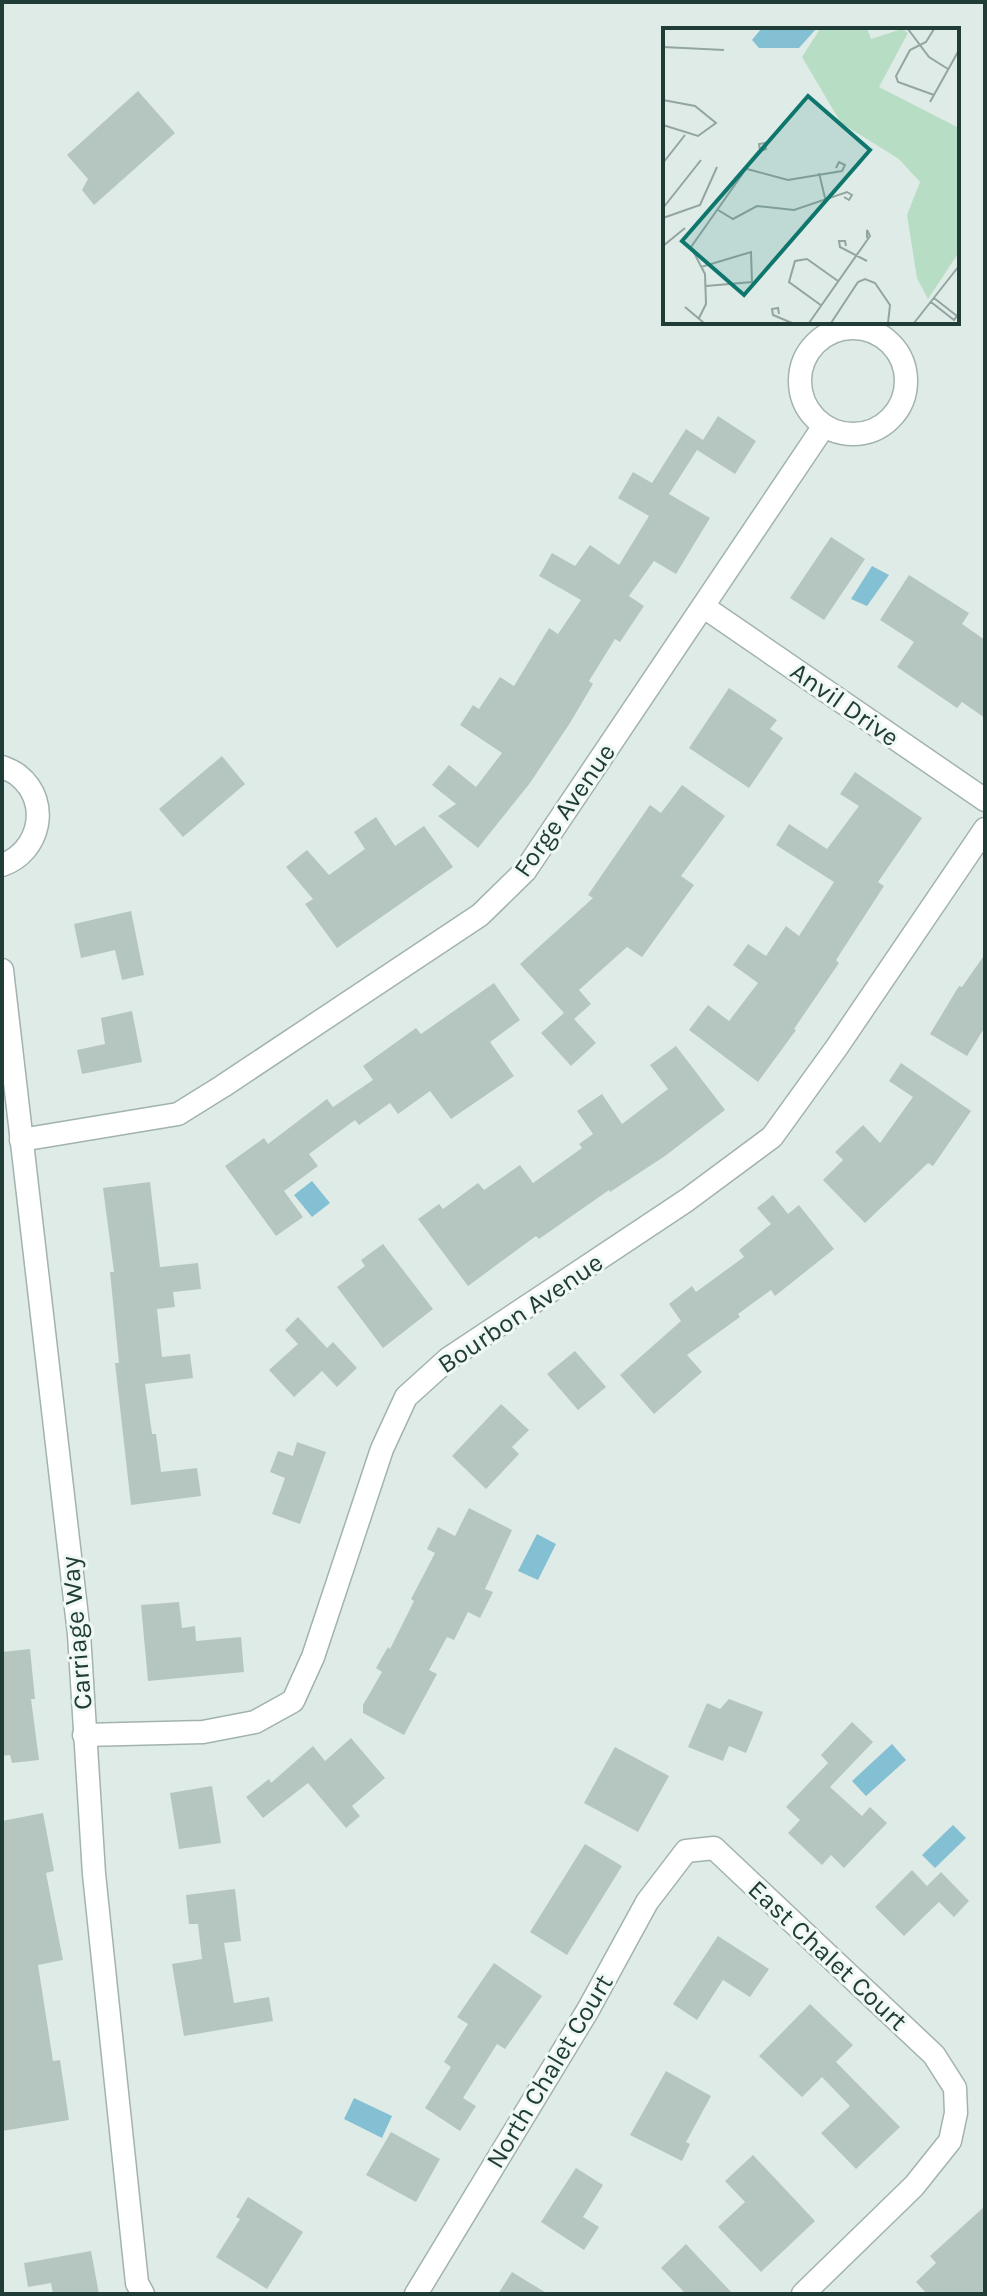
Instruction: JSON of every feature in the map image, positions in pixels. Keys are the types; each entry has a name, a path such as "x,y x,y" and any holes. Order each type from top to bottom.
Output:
{"street":[{"path":"841,328 862,328 881,335 896,350 905,368 906,389 898,409 884,424 865,433 844,434 824,426 809,412 801,393 800,372 807,352 822,337 841,328"},
{"name":"Forge Avenue","path":"21,1140 178,1114 480,915 525,871 824,426"},
{"name":"Anvil Drive","path":"704,607 985,800"},
{"path":"2,767 19,775 32,791 38,810 37,830 27,848 2,865"},
{"name":"Bourbon Avenue","path":"84,1735 203,1732 255,1722 293,1701 313,1657 382,1449 406,1397 448,1359 687,1200 772,1137 985,829"},
{"name":"Carriage Way","path":"2,970 79,1634 94,1874 137,2283 143,2294"},
{"name":"East Chalet Court","path":"686,1851 714,1848 934,2055 955,2088 956,2113 950,2141 914,2186 803,2294"},
{"name":"North Chalet Court","path":"416,2294 588,2010 647,1902 686,1851"}],"water":[{"path":"872,566 889,575 867,606 851,599"},
{"path":"312,1181 330,1203 312,1217 294,1195"},
{"path":"537,1534 556,1544 538,1580 518,1571"},
{"path":"892,1744 906,1760 866,1796 852,1781"},
{"path":"953,1825 966,1838 935,1868 922,1855"},
{"path":"354,2098 392,2116 382,2138 344,2119"}],"building":[{"path":"138,91 175,133 94,205 82,190 88,179 67,155"},
{"path":"718,416 756,441 735,474 697,450 669,494 710,518 676,574 654,561 629,596 644,606 620,642 615,639 589,681 593,684 570,723 530,783 478,848 438,816 456,804 432,785 449,765 476,787 502,753 460,725 473,705 479,709 500,677 514,686 549,628 558,634 581,600 539,576 552,553 575,566 590,545 619,565 649,516 618,498 633,472 652,483 686,429 703,440"},
{"path":"831,537 865,559 824,620 790,598"},
{"path":"909,575 969,613 962,624 985,640 985,718 962,702 957,708 897,667 914,642 880,620"},
{"path":"729,688 777,720 770,729 783,738 749,788 689,748"},
{"path":"222,756 245,784 183,837 159,809"},
{"path":"855,772 922,818 878,882 884,886 836,960 839,963 758,1082 689,1030 708,1005 729,1021 758,983 733,965 748,944 766,956 786,926 799,936 834,882 776,845 789,824 827,849 859,806 840,794"},
{"path":"682,785 725,816 681,876 694,885 642,957 627,947 579,990 591,1004 574,1019 596,1043 571,1066 541,1033 564,1013 520,964 593,898 588,895 650,805 661,813"},
{"path":"376,817 395,846 424,826 453,867 337,948 305,904 313,899 286,867 307,850 329,875 365,849 354,832"},
{"path":"131,911 144,975 122,980 115,950 81,958 74,924"},
{"path":"985,954 985,1027 967,1056 930,1034 959,986 962,987"},
{"path":"494,983 520,1020 490,1042 514,1076 451,1119 430,1091 398,1114 390,1103 359,1125 355,1120 309,1154 318,1166 284,1191 303,1217 276,1236 225,1166 264,1138 268,1144 327,1099 333,1107 373,1080 363,1066 416,1028 421,1034"},
{"path":"132,1011 142,1062 82,1074 77,1050 105,1044 101,1018"},
{"path":"676,1046 725,1110 665,1156 609,1190 539,1239 536,1236 468,1286 418,1219 439,1204 443,1209 478,1183 484,1190 520,1165 533,1183 582,1148 579,1144 593,1134 577,1111 602,1094 622,1124 668,1089 650,1065"},
{"path":"901,1063 971,1111 933,1166 928,1163 865,1223 823,1180 843,1160 835,1152 863,1125 880,1143 913,1097 889,1081"},
{"path":"150,1182 160,1267 198,1263 201,1289 173,1292 175,1307 157,1309 162,1357 190,1354 193,1378 145,1384 152,1434 156,1434 161,1472 197,1468 201,1496 131,1505 115,1363 119,1363 110,1272 114,1272 103,1188"},
{"path":"773,1195 788,1214 799,1205 834,1249 775,1296 771,1290 687,1355 702,1372 654,1414 620,1375 681,1321 669,1304 692,1286 696,1292 744,1257 739,1250 771,1224 757,1208"},
{"path":"383,1244 433,1309 383,1348 337,1287 365,1266 361,1260"},
{"path":"298,1317 327,1348 333,1342 357,1368 337,1387 322,1371 294,1397 269,1370 298,1344 285,1330"},
{"path":"575,1351 606,1387 578,1410 547,1374"},
{"path":"501,1404 529,1430 512,1447 519,1454 486,1489 452,1456"},
{"path":"297,1442 326,1452 300,1524 272,1514 285,1478 270,1472 278,1451 293,1456"},
{"path":"469,1508 512,1530 485,1589 493,1592 480,1618 468,1612 454,1640 447,1637 429,1670 437,1674 404,1735 363,1713 363,1705 382,1672 376,1668 388,1647 390,1649 435,1553 427,1549 438,1527 455,1536"},
{"path":"179,1602 182,1628 195,1626 196,1641 241,1637 244,1672 148,1681 141,1605"},
{"path":"30,1649 35,1699 31,1699 39,1760 12,1763 10,1755 2,1756 2,1652"},
{"path":"729,1699 763,1712 746,1753 729,1746 723,1761 688,1747 707,1703 720,1709"},
{"path":"852,1722 873,1742 830,1787 862,1816 870,1807 887,1823 844,1868 831,1855 822,1865 788,1833 800,1820 786,1807 828,1763 821,1755"},
{"path":"351,1738 385,1778 352,1806 360,1816 346,1828 308,1783 263,1818 246,1797 269,1779 271,1783 313,1746 325,1761"},
{"path":"615,1747 669,1776 638,1832 584,1803"},
{"path":"212,1786 221,1843 179,1849 170,1793"},
{"path":"43,1813 54,1871 46,1873 63,1960 38,1965 53,2061 60,2060 69,2120 2,2131 2,1821"},
{"path":"585,1844 622,1866 567,1955 530,1932"},
{"path":"912,1870 927,1886 941,1872 969,1901 954,1917 939,1902 904,1936 875,1907"},
{"path":"235,1889 241,1941 224,1943 234,2003 269,1997 273,2021 184,2036 172,1964 202,1959 198,1924 189,1924 186,1895"},
{"path":"718,1936 769,1969 750,1997 723,1980 697,2020 673,2004"},
{"path":"494,1963 542,1996 505,2049 497,2044 463,2098 476,2106 460,2131 425,2108 451,2067 444,2062 468,2024 457,2017"},
{"path":"810,2004 853,2045 836,2062 900,2127 856,2169 821,2133 850,2106 822,2077 802,2097 759,2056"},
{"path":"666,2071 711,2096 686,2142 690,2144 682,2161 630,2135"},
{"path":"391,2132 440,2159 416,2202 366,2175"},
{"path":"753,2155 815,2221 761,2272 718,2227 745,2202 725,2181"},
{"path":"576,2168 603,2185 583,2217 599,2227 584,2250 541,2222"},
{"path":"248,2197 303,2232 267,2289 216,2257 240,2219 236,2217"},
{"path":"985,2206 985,2294 927,2294 916,2282 936,2263 930,2256"},
{"path":"686,2244 733,2294 686,2294 661,2268"},
{"path":"91,2251 99,2294 53,2294 51,2283 28,2287 24,2263"},
{"path":"512,2272 548,2294 498,2294"}]}
